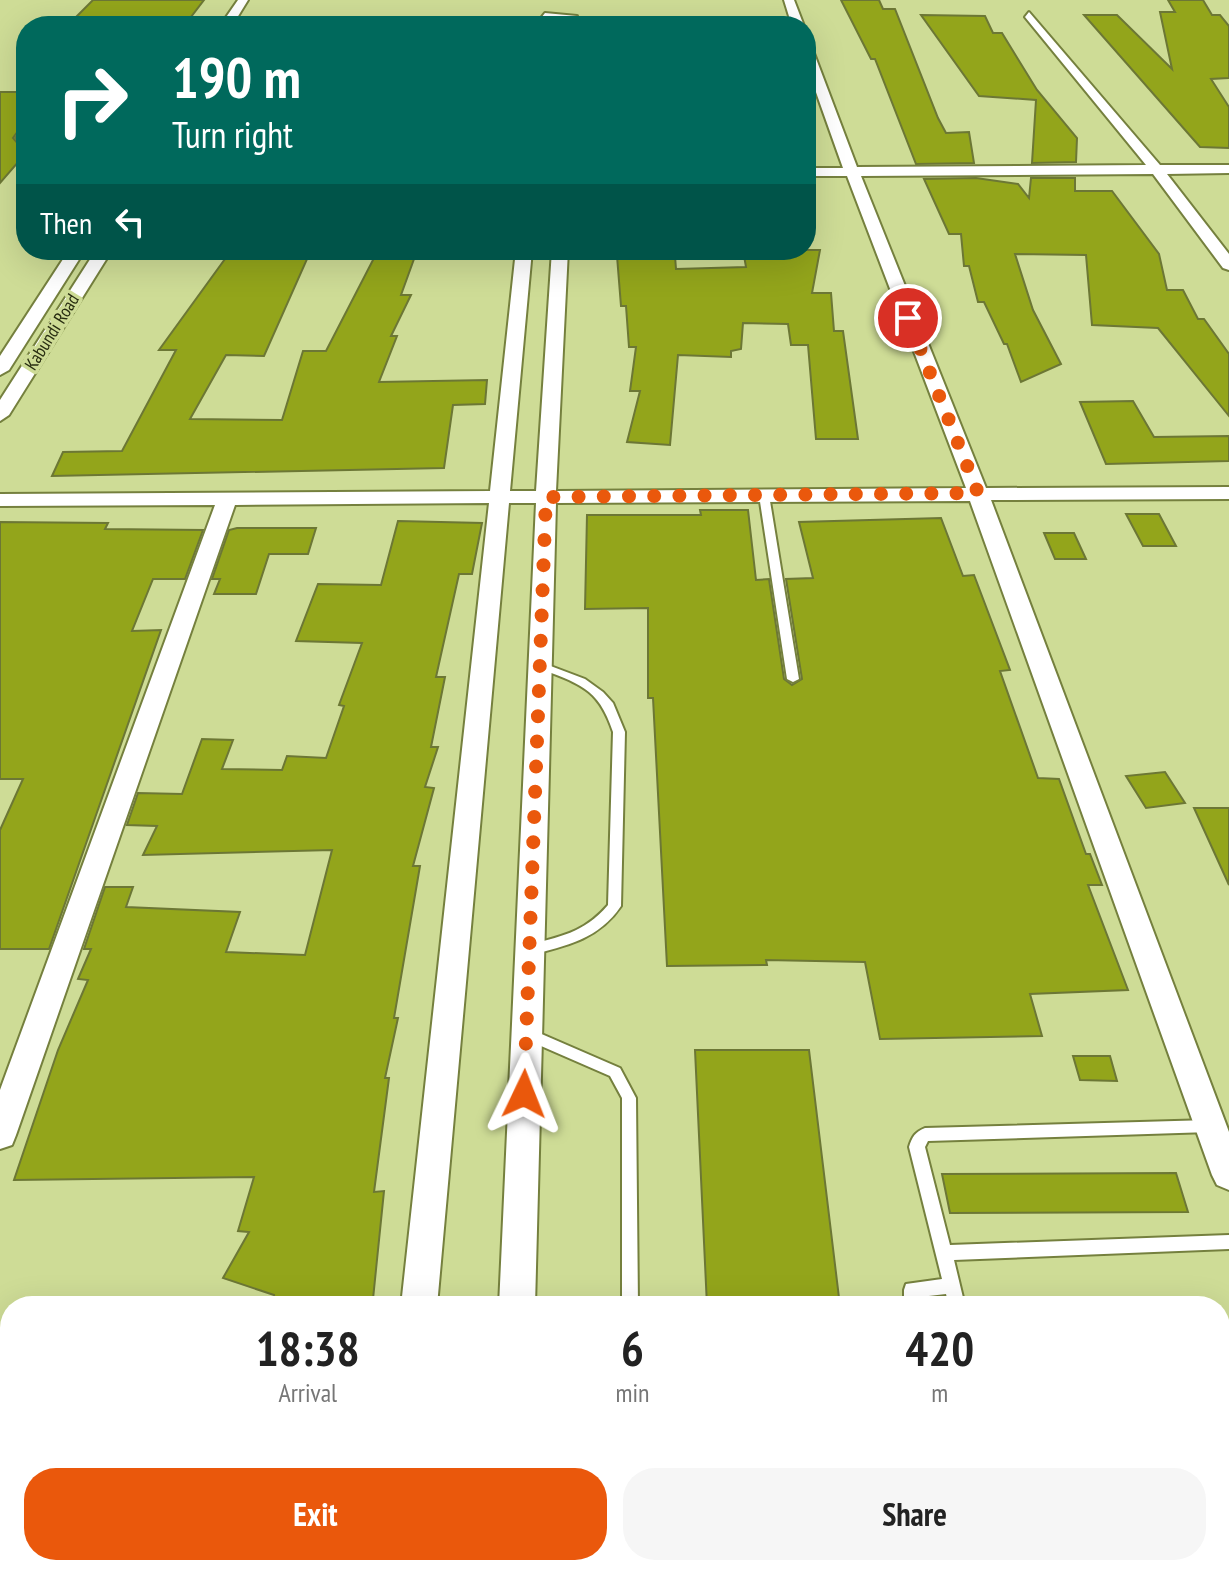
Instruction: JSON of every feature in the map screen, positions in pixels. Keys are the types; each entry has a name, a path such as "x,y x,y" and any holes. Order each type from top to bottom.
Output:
{"street":[{"path":"1029,15 1157,170 1229,265"},
{"path":"816,76 850,171 978,493 1229,1175"},
{"path":"816,172 1229,169"},
{"name":"Kabundi Road","path":"0,370 71,260"},
{"name":"Kabundi Road","path":"0,415 98,260"},
{"path":"517,1296 546,497 539,301 527,260"},
{"path":"420,1296 502,498 539,301 556,260"},
{"path":"0,500 1229,493"},
{"path":"0,1135 227,499"}],"lane":[{"path":"764,495 793,679"},
{"path":"530,950 581,937 597,928 614,906 619,732 611,704 592,686 540,665"},
{"path":"527,1033 615,1072 629,1098 630,1296"},
{"path":"955,1296 917,1147 919,1139 925,1135 1210,1126"},
{"path":"945,1253 1229,1242"},
{"path":"912,1296 912,1290 953,1285"}],"building":[{"path":"93,0 204,0 192,16 77,16"},
{"path":"841,0 879,0 883,9 895,9 938,118 946,133 969,132 974,163 916,164 875,59 871,59"},
{"path":"1168,0 1203,0 1212,15 1220,15 1229,26 1229,78 1211,79 1229,107 1229,148 1200,147 1084,15 1117,15 1172,69 1160,12 1175,12"},
{"path":"921,15 985,16 993,33 1002,33 1037,90 1077,138 1076,162 1032,163 1036,100 979,96"},
{"path":"0,92 16,92 16,134 13,138 16,141 16,165 0,183"},
{"path":"976,178 1018,184 1029,198 1031,178 1075,178 1075,191 1112,191 1159,254 1167,290 1183,290 1198,319 1204,319 1229,354 1229,416 1158,328 1092,325 1086,255 1015,254 1033,310 1061,364 1021,382 1007,344 1004,344 984,302 978,302 969,266 964,266 961,234 949,234 924,179"},
{"path":"816,250 820,250 812,293 831,293 834,331 843,331 858,439 816,439 808,345 791,345 788,324 743,323 741,349 731,351 731,357 678,355 670,445 627,442 640,391 630,391 636,347 629,347 626,306 621,306 617,260 675,260 676,269 746,267 745,260 816,260"},
{"path":"224,260 307,260 264,356 226,355 190,419 282,420 303,351 326,351 373,260 414,260 401,295 411,295 391,336 397,336 379,382 487,380 485,404 453,405 444,468 52,476 63,452 122,451 176,350 159,350"},
{"path":"1133,401 1154,437 1229,436 1229,461 1106,464 1080,402"},
{"path":"700,510 748,510 756,580 769,579 784,679 792,685 802,679 786,579 813,578 799,522 941,518 963,576 974,575 1010,670 1000,671 1038,778 1059,779 1086,854 1090,854 1102,885 1088,885 1128,990 1030,994 1042,1036 880,1039 865,962 766,960 767,965 667,966 653,698 648,698 648,608 585,609 587,515 701,515"},
{"path":"1126,514 1159,514 1176,546 1143,546"},
{"path":"398,521 482,523 472,574 459,574 436,677 445,677 431,747 438,747 425,787 434,788 413,866 420,866 394,1018 398,1018 385,1078 389,1078 374,1192 384,1191 373,1296 274,1296 223,1278 249,1232 238,1231 254,1177 14,1180 58,1050 88,980 78,979 91,949 84,949 105,887 133,887 126,907 240,912 226,952 305,955 332,850 143,855 157,826 127,825 138,793 182,794 202,739 233,740 222,769 282,770 287,756 326,758 344,706 339,705 362,643 296,641 318,584 381,585"},
{"path":"0,522 108,523 105,529 203,530 185,579 153,579 132,631 161,630 49,949 0,949 0,830 23,779 0,779"},
{"path":"316,528 308,554 269,554 256,594 214,594 220,579 212,579 229,530"},
{"path":"1044,533 1074,533 1086,559 1055,559"},
{"path":"1165,772 1185,803 1146,808 1126,776"},
{"path":"1194,808 1229,808 1229,885"},
{"path":"695,1050 809,1050 839,1296 707,1296"},
{"path":"1073,1056 1110,1056 1117,1081 1080,1080"},
{"path":"1176,1173 1188,1212 950,1213 942,1174"}],"route":[{"path":"524,1094 546,497 978,493 908,318"}]}
